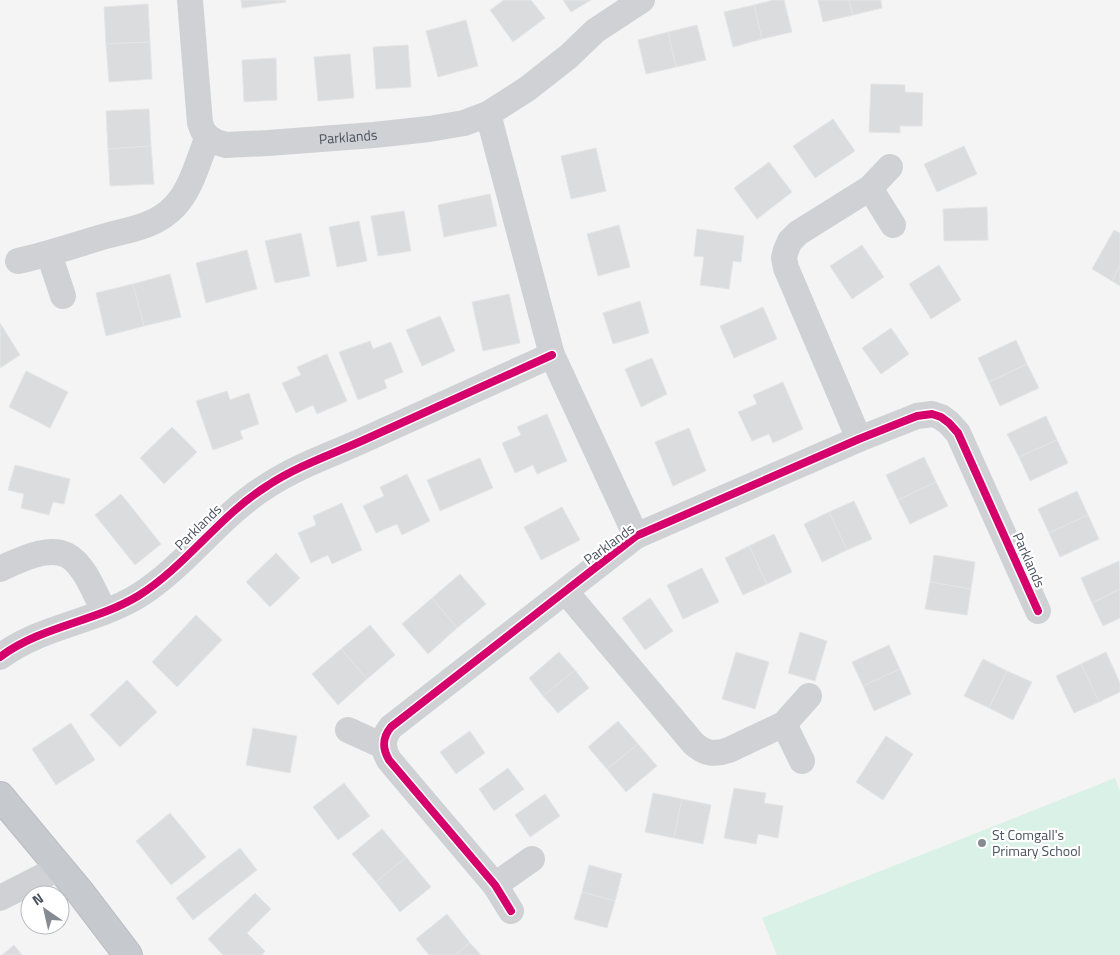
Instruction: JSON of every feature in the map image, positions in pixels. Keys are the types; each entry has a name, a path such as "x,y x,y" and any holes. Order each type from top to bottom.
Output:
{"highway":[{"path":"0,796 128,955"}],"street":[{"path":"18,261 136,229 166,214 184,194 208,137 201,128 199,117 190,0"},
{"name":"Parklands","path":"208,137 216,142 226,144 268,143 374,135 464,123 488,114 527,89 569,56 595,31 642,0"},
{"name":"Parklands","path":"488,114 552,355 636,536"},
{"path":"859,439 786,268 784,258 788,245 798,233 870,188 890,167"},
{"path":"870,188 893,225"},
{"path":"49,254 63,296"},
{"name":"Parklands","path":"0,657 13,647 58,627 104,612 129,601 151,587 235,510 268,485 312,463 552,355"},
{"name":"Parklands","path":"384,746 384,738 391,727 636,536 859,439 922,415 936,416 952,426 958,434 1038,611"},
{"path":"0,569 34,554 49,551 63,554 74,560 84,570 104,612"},
{"path":"566,592 693,743 702,751 712,754 720,753 784,724 809,696"},
{"path":"784,724 802,760"},
{"path":"348,730 384,746 389,760 494,885 511,911"},
{"path":"494,885 532,858"},
{"path":"0,898 59,868"}],"green space":[{"name":"St Comgall's Primary School","path":"1115,778 1120,791 1120,955 777,955 762,918"}],"building":[{"path":"241,0 285,0 286,2 242,8"},
{"path":"504,0 531,0 545,18 513,42 490,10"},
{"path":"563,0 591,0 571,12"},
{"path":"773,0 784,0 792,32 762,39 754,5"},
{"path":"818,0 849,0 853,15 823,22"},
{"path":"849,0 881,0 882,8 853,15"},
{"path":"148,4 150,42 106,44 104,7"},
{"path":"754,5 762,39 733,47 724,12"},
{"path":"466,20 478,66 438,77 426,31"},
{"path":"697,25 706,60 676,67 668,32"},
{"path":"668,32 676,67 646,74 638,40"},
{"path":"150,42 152,79 109,82 106,44"},
{"path":"408,45 411,87 376,89 373,47"},
{"path":"350,54 354,98 318,101 314,57"},
{"path":"276,58 277,100 244,102 242,60"},
{"path":"871,84 905,85 905,92 923,93 922,126 900,126 900,133 869,132"},
{"path":"149,109 151,146 108,149 106,111"},
{"path":"833,119 855,151 815,178 793,146"},
{"path":"151,146 154,184 110,186 108,149"},
{"path":"964,146 977,174 937,192 924,164"},
{"path":"596,148 606,191 571,199 561,156"},
{"path":"769,162 792,192 757,219 734,188"},
{"path":"490,194 497,226 444,237 438,205"},
{"path":"987,207 988,240 944,241 943,209"},
{"path":"404,211 411,251 378,256 371,216"},
{"path":"359,221 367,261 337,267 329,227"},
{"path":"619,225 630,267 598,276 587,234"},
{"path":"697,229 744,236 741,262 733,261 729,289 700,285 704,257 694,256"},
{"path":"1114,230 1120,233 1120,265 1112,281 1092,269"},
{"path":"301,233 310,276 275,283 265,241"},
{"path":"862,245 884,277 852,299 830,266"},
{"path":"247,250 257,289 206,303 196,263"},
{"path":"939,265 961,300 931,319 909,284"},
{"path":"1120,265 1120,286 1112,281"},
{"path":"170,274 181,317 144,326 133,284"},
{"path":"133,284 144,326 106,336 96,293"},
{"path":"509,294 520,343 483,351 472,302"},
{"path":"640,301 649,333 613,344 603,313"},
{"path":"763,307 777,339 734,358 720,326"},
{"path":"440,316 455,351 422,366 406,330"},
{"path":"0,323 20,355 0,368"},
{"path":"891,328 909,354 881,374 862,348"},
{"path":"1016,340 1027,364 989,382 978,358"},
{"path":"370,341 373,349 391,342 403,372 384,380 387,388 358,400 339,352"},
{"path":"327,354 347,401 317,414 313,405 296,413 282,383 301,375 297,367"},
{"path":"652,358 667,394 641,407 625,369"},
{"path":"1027,364 1039,388 1000,406 989,382"},
{"path":"26,371 68,392 50,428 9,407"},
{"path":"783,382 803,429 773,443 769,434 752,441 738,412 757,404 753,395"},
{"path":"227,391 230,400 249,393 259,424 240,431 243,439 213,450 196,401"},
{"path":"547,414 567,461 537,474 533,465 515,473 502,443 521,435 517,427"},
{"path":"1046,416 1057,440 1019,457 1007,434"},
{"path":"172,427 197,452 164,484 140,458"},
{"path":"689,428 706,471 673,486 655,442"},
{"path":"1057,440 1068,463 1030,481 1019,457"},
{"path":"924,457 936,482 898,500 886,475"},
{"path":"480,458 493,488 440,511 427,480"},
{"path":"15,465 70,479 64,504 53,502 49,515 21,508 24,494 8,490"},
{"path":"407,474 430,521 402,535 397,524 376,533 363,506 384,496 380,487"},
{"path":"936,482 948,506 910,524 898,500"},
{"path":"1077,491 1088,515 1049,533 1038,509"},
{"path":"121,494 161,544 135,565 95,515"},
{"path":"854,501 872,539 847,550 829,512"},
{"path":"342,503 362,550 332,564 328,555 311,563 298,533 316,525 313,516"},
{"path":"562,507 580,540 541,560 524,527"},
{"path":"829,512 847,550 822,562 804,524"},
{"path":"1088,515 1099,539 1060,557 1049,533"},
{"path":"774,534 792,572 767,584 749,546"},
{"path":"749,546 767,584 743,595 725,558"},
{"path":"276,553 300,578 270,607 246,582"},
{"path":"934,555 975,562 971,589 930,582"},
{"path":"1119,561 1120,589 1092,603 1081,578"},
{"path":"702,568 719,602 683,619 667,585"},
{"path":"460,574 486,604 457,628 432,598"},
{"path":"930,582 971,589 967,615 925,609"},
{"path":"1120,589 1120,618 1103,626 1092,603"},
{"path":"432,598 457,628 428,654 402,624"},
{"path":"650,598 673,631 645,650 622,618"},
{"path":"196,615 222,640 177,687 152,662"},
{"path":"370,625 395,655 367,679 341,649"},
{"path":"800,632 827,641 815,681 788,673"},
{"path":"889,645 900,669 863,686 852,662"},
{"path":"341,649 367,679 338,705 312,674"},
{"path":"559,652 575,670 543,696 529,678"},
{"path":"736,652 769,662 755,709 722,699"},
{"path":"1106,652 1120,683 1120,692 1099,702 1081,664"},
{"path":"983,659 1007,671 989,708 964,696"},
{"path":"1081,664 1099,702 1074,713 1056,676"},
{"path":"900,669 911,694 874,711 863,686"},
{"path":"575,670 589,688 558,713 543,696"},
{"path":"1007,671 1032,682 1013,720 989,708"},
{"path":"127,680 157,712 120,747 90,715"},
{"path":"618,721 638,744 607,769 588,747"},
{"path":"71,723 95,760 56,785 32,749"},
{"path":"253,728 297,736 290,773 246,765"},
{"path":"470,731 485,753 456,774 440,752"},
{"path":"886,736 913,754 883,800 856,782"},
{"path":"638,744 657,766 626,792 607,769"},
{"path":"508,768 524,789 494,811 479,789"},
{"path":"344,783 370,816 338,840 313,807"},
{"path":"734,788 766,793 764,803 783,806 778,838 758,834 756,844 724,838"},
{"path":"653,793 682,799 674,838 645,832"},
{"path":"545,794 560,816 530,837 515,815"},
{"path":"682,799 711,805 703,844 674,838"},
{"path":"170,813 206,857 171,885 136,841"},
{"path":"382,829 406,857 376,882 352,854"},
{"path":"240,848 257,870 193,920 176,898"},
{"path":"406,857 431,887 400,912 376,882"},
{"path":"589,865 622,874 615,901 582,892"},
{"path":"582,892 615,901 607,928 574,919"},
{"path":"255,893 271,909 247,933 265,951 262,955 223,955 208,939"},
{"path":"447,914 470,943 455,955 429,955 416,939"},
{"path":"470,943 481,955 455,955"},
{"path":"14,945 22,955 2,955"}],"cycle path":[{"path":"0,657 33,638 104,612 138,596 172,570 233,512 279,479 303,466 552,355"},
{"path":"511,911 495,885 389,760 384,747 385,739 391,727 636,536 859,439 917,416 932,414 941,417 958,433 1038,611"}],"place":[{"name":"St Comgall's Primary School","path":"982,843"}]}
